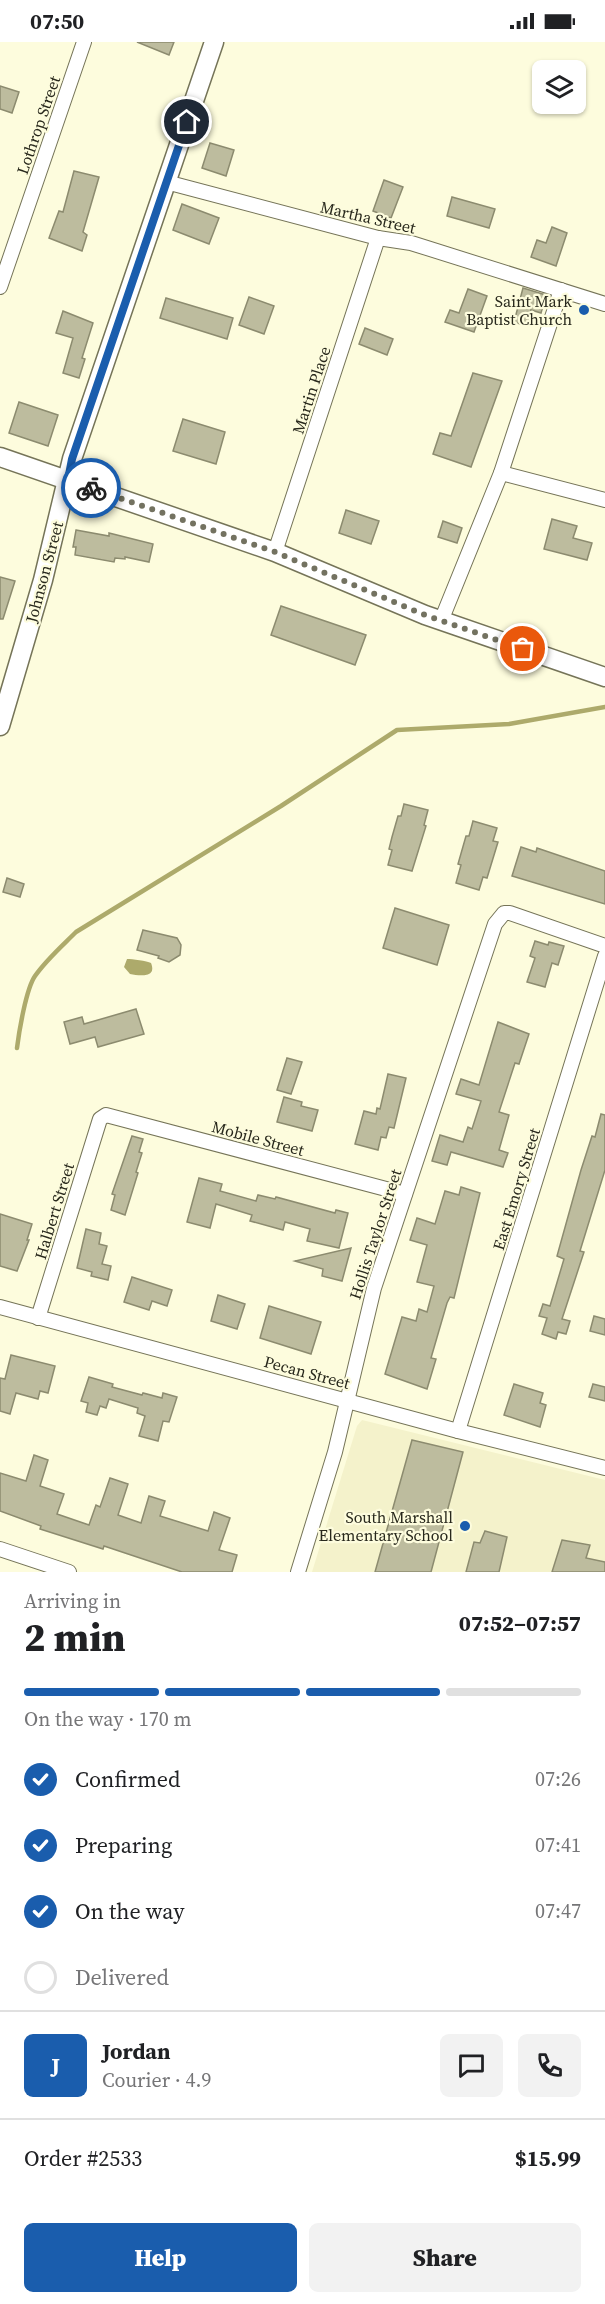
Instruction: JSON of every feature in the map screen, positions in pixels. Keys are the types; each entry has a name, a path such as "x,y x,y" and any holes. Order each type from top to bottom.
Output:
{"street":[{"name":"Lothrop Street","path":"0,286 84,42"},
{"name":"Johnson Street","path":"0,726 43,580 76,448 214,42"},
{"name":"Martha Street","path":"166,182 378,238 411,243 605,304"},
{"name":"Martin Place","path":"275,552 378,238"},
{"path":"441,621 501,473 561,290"},
{"path":"0,457 275,552 441,621 605,676"},
{"path":"501,473 605,501"},
{"name":"Hollis Taylor Street","path":"298,1572 335,1452 364,1322 495,924 504,913 510,913 605,946"},
{"name":"East Emory Street","path":"458,1431 605,956"},
{"name":"Mobile Street","path":"103,1116 405,1194"},
{"name":"Halbert Street","path":"38,1318 100,1119 103,1116"},
{"name":"Pecan Street","path":"0,1307 458,1431 605,1468"},
{"path":"0,1549 69,1572"}],"shaded area":[{"path":"127,959 151,963 152,971 146,975 130,974 124,967"},
{"name":"South Marshall Elementary School","path":"362,1420 605,1480 605,1572 312,1572 357,1426"}],"building":[{"path":"137,42 174,42 169,55"},
{"path":"0,86 19,92 12,113 0,109"},
{"path":"210,143 234,150 226,176 202,168"},
{"path":"74,171 99,177 83,232 87,235 82,251 49,238 59,211 63,212"},
{"path":"384,180 403,187 391,218 373,211"},
{"path":"452,197 495,209 489,228 447,216"},
{"path":"182,204 219,218 209,244 173,230"},
{"path":"552,227 567,233 556,266 531,257 537,240 546,243"},
{"path":"523,288 546,295 541,313 531,310 527,326 514,322"},
{"path":"468,289 487,296 474,332 445,322 450,310 459,313"},
{"path":"249,297 274,306 264,334 239,325"},
{"path":"166,298 233,318 227,339 160,318"},
{"path":"63,311 93,323 82,358 85,359 79,378 63,373 73,338 56,333"},
{"path":"365,328 393,339 387,355 359,344"},
{"path":"473,373 502,381 471,467 433,454 440,433 451,436"},
{"path":"19,402 58,415 48,446 9,433"},
{"path":"183,419 225,432 216,464 173,451"},
{"path":"346,510 379,521 371,544 339,533"},
{"path":"552,519 577,526 573,538 592,543 587,560 544,549"},
{"path":"443,521 462,528 457,543 438,537"},
{"path":"76,530 109,536 109,533 153,544 149,562 125,557 125,559 115,558 114,562 75,555 76,547 73,547"},
{"path":"0,577 15,581 3,619 0,619"},
{"path":"281,606 366,635 355,665 271,635"},
{"path":"404,804 428,810 424,825 426,826 412,871 388,865 392,850 389,849 392,837"},
{"path":"473,821 497,828 493,841 498,842 487,878 483,877 479,890 456,883 461,865 458,864"},
{"path":"521,847 536,852 537,848 605,871 605,904 512,876"},
{"path":"7,878 24,884 20,897 3,892"},
{"path":"395,908 449,925 437,965 383,948"},
{"path":"143,930 177,938 181,945 180,955 169,962 158,958 159,956 137,950"},
{"path":"535,941 564,946 558,965 552,963 545,987 527,982 535,958 530,956"},
{"path":"136,1009 144,1034 98,1047 95,1037 70,1044 64,1022 82,1017 84,1024"},
{"path":"498,1022 529,1034 519,1064 515,1063 499,1112 509,1115 499,1150 508,1153 503,1167 451,1152 447,1165 432,1161 440,1135 463,1142 468,1127 472,1129 481,1101 456,1094 461,1079 479,1085"},
{"path":"287,1058 302,1062 291,1094 277,1090"},
{"path":"388,1074 406,1078 394,1128 389,1127 386,1138 381,1137 378,1150 355,1144 364,1111 376,1114 377,1108 380,1109"},
{"path":"284,1097 302,1102 301,1106 318,1110 312,1131 277,1122"},
{"path":"601,1114 605,1115 605,1170 580,1251 584,1252 562,1319 570,1321 566,1334 558,1332 556,1339 542,1334 547,1318 539,1316 543,1304 550,1306 564,1259 557,1256 581,1170 592,1136 595,1137"},
{"path":"132,1136 143,1139 139,1152 142,1153 125,1215 111,1210 115,1195 112,1194"},
{"path":"199,1178 222,1184 220,1191 256,1201 258,1195 275,1199 276,1197 335,1213 336,1210 348,1213 339,1248 307,1241 310,1229 285,1222 283,1230 250,1221 252,1215 216,1204 210,1228 187,1222"},
{"path":"461,1187 480,1193 454,1298 450,1297 447,1303 431,1358 436,1359 427,1389 385,1374 402,1317 416,1321 419,1309 427,1312 434,1286 417,1282 427,1245 410,1240 417,1218 435,1224 445,1191 459,1195"},
{"path":"0,1214 32,1224 27,1240 29,1240 17,1271 0,1266"},
{"path":"86,1229 101,1233 99,1244 107,1246 102,1264 111,1266 108,1280 91,1276 92,1272 77,1268"},
{"path":"351,1248 342,1281 322,1276 323,1269 295,1261"},
{"path":"132,1277 172,1290 167,1306 152,1301 149,1310 124,1302"},
{"path":"218,1295 245,1304 237,1329 211,1321"},
{"path":"269,1306 321,1322 311,1354 260,1338"},
{"path":"594,1316 605,1319 605,1335 590,1331"},
{"path":"11,1355 55,1366 48,1393 40,1391 38,1399 16,1393 10,1414 0,1411 0,1378 5,1379"},
{"path":"89,1377 113,1384 112,1387 142,1395 143,1393 162,1398 163,1393 177,1397 169,1422 163,1421 158,1441 139,1436 145,1416 137,1413 138,1408 109,1399 106,1408 100,1406 97,1415 86,1412 88,1403 81,1401"},
{"path":"514,1384 543,1393 540,1403 546,1405 540,1427 504,1415"},
{"path":"593,1384 605,1387 605,1401 589,1397"},
{"path":"412,1440 463,1452 431,1572 375,1572"},
{"path":"34,1455 48,1460 40,1486 64,1494 57,1514 89,1525 96,1505 100,1507 110,1478 128,1484 118,1515 141,1523 149,1496 165,1501 160,1516 208,1531 214,1512 230,1518 219,1550 237,1555 232,1572 182,1572 104,1546 103,1549 40,1529 41,1526 0,1511 0,1473 26,1481"},
{"path":"485,1531 507,1537 499,1572 466,1572 474,1542 480,1543"},
{"path":"562,1540 590,1545 586,1558 605,1562 605,1572 552,1572"}],"waterway":[{"path":"17,1048 23,1011 35,976 76,932 281,806 397,730 509,724 605,707"}],"way so far":[{"path":"91,488 275,552 425,615 523,649"}],"place":[{"name":"Saint Mark Baptist Church","path":"584,310"},
{"name":"South Marshall Elementary School","path":"465,1526"}],"route":[{"path":"91,488 68,480 72,459 187,122"}]}
